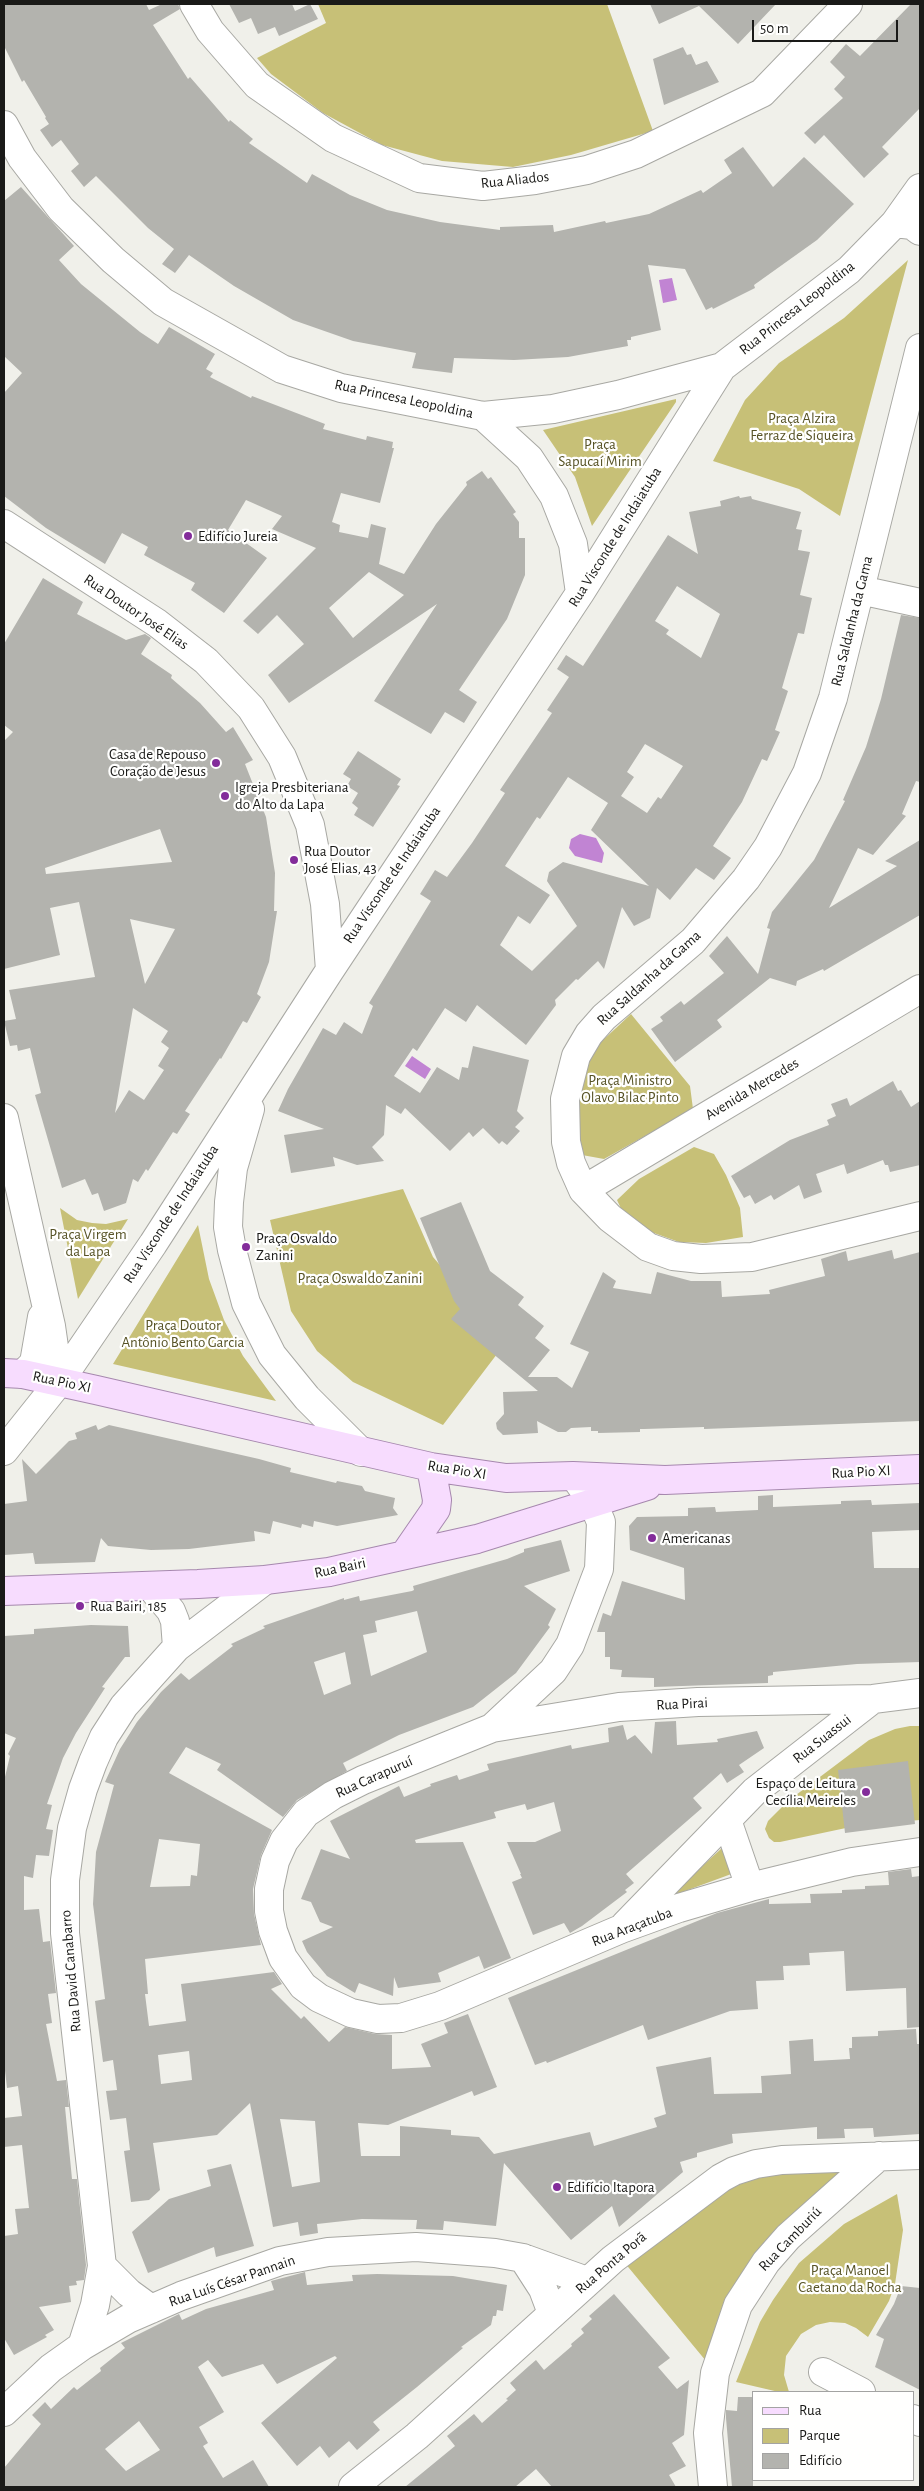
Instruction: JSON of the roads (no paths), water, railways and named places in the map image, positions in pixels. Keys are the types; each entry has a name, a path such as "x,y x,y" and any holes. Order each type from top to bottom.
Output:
{"main road":[{"name":"Rua Pio XI","path":"13,1373 431,1467 506,1478 573,1476 665,1480 920,1469"},
{"path":"404,1554 436,1509 437,1500 431,1467"},
{"name":"Rua Bairi","path":"4,1591 151,1587 265,1580 329,1572 477,1538 665,1480"}],"street":[{"name":"Rua Aliados","path":"194,4 210,31 257,85 334,138 419,178 484,186 535,180 588,170 636,154 753,98 762,93 848,4"},
{"name":"Rua Princesa Leopoldina","path":"4,125 22,158 61,209 113,260 163,302 282,369 341,388 483,416 553,409 618,395 722,367 908,227 920,188"},
{"name":"Rua Saldanha da Gama","path":"920,348 833,698 810,764 785,818 746,879 692,941 604,1017 589,1034 576,1056 565,1099 566,1142 571,1163 583,1190 610,1218 648,1247 673,1256 701,1258 752,1257 920,1216"},
{"name":"Rua Visconde de Indaiatuba","path":"4,1451 59,1382 256,1087 330,970 580,593 722,367"},
{"path":"483,416 529,458 554,496 573,544 580,593"},
{"name":"Rua Doutor José Elias","path":"4,524 157,623 206,661 251,708 282,757 310,826 325,904 330,970"},
{"path":"860,590 920,604"},
{"name":"Avenida Mercedes","path":"583,1190 920,989"},
{"path":"256,1087 233,1168 229,1202 230,1235 246,1304 272,1355 307,1398 361,1452"},
{"path":"4,1118 51,1326 59,1382"},
{"path":"13,1373 34,1363 44,1300"},
{"name":"Rua Carapuruí","path":"351,2013 319,1998 303,1986 283,1958 273,1931 269,1911 269,1889 275,1861 284,1841 306,1813 333,1795 363,1780 492,1728 553,1671 570,1645 599,1569 601,1522 593,1503 573,1476"},
{"path":"564,1512 579,1517 586,1526 599,1569"},
{"name":"Rua David Canabarro","path":"82,2346 95,2305 102,2266 65,1933 65,1880 74,1820 82,1789 104,1737 124,1706 177,1647 265,1580"},
{"path":"151,1587 171,1611 175,1621 177,1647"},
{"name":"Rua Pirai","path":"492,1728 619,1707 698,1702 873,1699 920,1693"},
{"name":"Rua Suassui","path":"621,1929 755,1791 873,1699"},
{"path":"727,1820 750,1886"},
{"name":"Rua Araçatuba","path":"351,2013 378,2019 420,2014 621,1929 679,1908 750,1886 852,1862 920,1852"},
{"name":"Rua Ponta Porã","path":"353,2487 417,2436 587,2281 697,2194 734,2171 782,2160 920,2155"},
{"name":"Rua Camburiú","path":"714,2487 708,2433 715,2373 738,2305 766,2262 788,2237 880,2156"},
{"name":"Rua Luís César Pannain","path":"4,2412 16,2387 82,2346 151,2309 218,2282 280,2261 328,2252 416,2247 495,2253 523,2258 587,2281"},
{"path":"523,2258 543,2289 552,2313"},
{"path":"102,2266 129,2293 151,2309"},
{"path":"823,2372 859,2391"}],"place":[{"name":"Edifício Jureia","path":"188,536"},
{"name":"Casa de Repouso Coração de Jesus","path":"216,763"},
{"name":"Igreja Presbiteriana do Alto da Lapa","path":"225,796"},
{"name":"Rua Doutor José Elias, 43","path":"294,860"},
{"name":"Praça Osvaldo Zanini","path":"246,1247"},
{"name":"Americanas","path":"652,1538"},
{"name":"Rua Bairi, 185","path":"80,1606"},
{"name":"Espaço de Leitura Cecília Meireles","path":"866,1792"},
{"name":"Edifício Itapora","path":"557,2187"}],"park label":[{"name":"Praça Alzira Ferraz de Siqueira","path":"802,426"},
{"name":"Praça Sapucaí Mirim","path":"600,452"},
{"name":"Praça Ministro Olavo Bilac Pinto","path":"630,1088"},
{"name":"Praça Virgem da Lapa","path":"88,1242"},
{"name":"Praça Oswaldo Zanini","path":"360,1278"},
{"name":"Praça Doutor Antônio Bento Garcia","path":"183,1334"},
{"name":"Praça Manoel Caetano da Rocha","path":"850,2278"}]}
